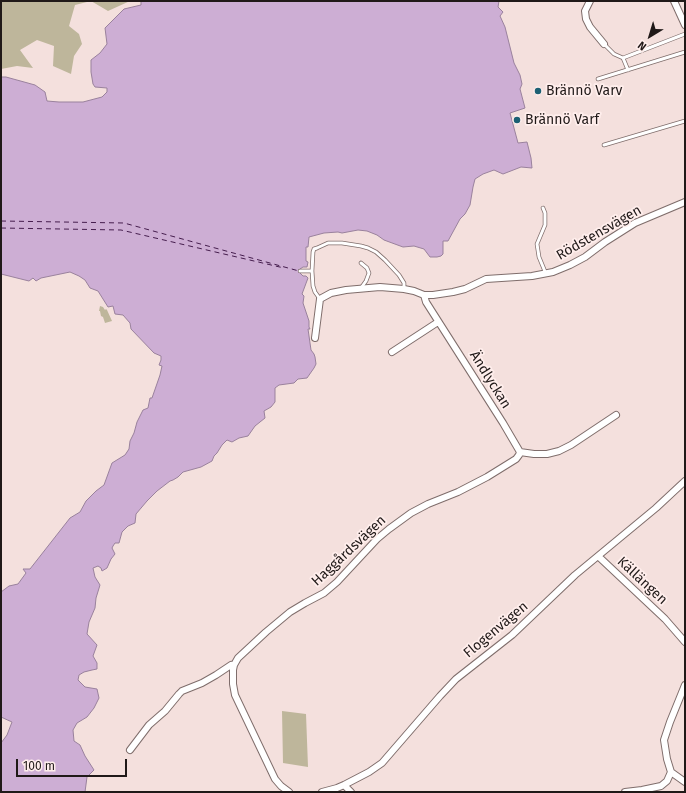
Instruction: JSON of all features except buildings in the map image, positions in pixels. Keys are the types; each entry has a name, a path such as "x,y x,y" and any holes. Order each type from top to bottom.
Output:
{"street":[{"path":"590,1 585,11 586,19 590,27 604,44"},
{"path":"674,1 685,25"},
{"name":"Rödstensvägen","path":"320,300 332,293 361,288 380,287 404,289 424,295 433,295 465,289 486,279 546,274 560,270 579,261 635,223 685,202"},
{"name":"Ändlyckan","path":"424,295 426,302 438,322 520,452"},
{"path":"315,338 320,300"},
{"path":"392,352 438,322"},
{"path":"520,452 547,454 559,451 571,445 616,415"},
{"name":"Haggårdsvägen","path":"289,792 275,779 235,695 233,670 236,661 266,632 290,612 324,593 337,582 377,539 402,519 422,507 458,492 504,468 516,459 520,452"},
{"name":"Flogenvägen","path":"322,792 344,785 369,772 382,763 456,679 512,635 575,575 656,508 685,481"},
{"name":"Källängen","path":"598,556 665,619 685,642"},
{"path":"130,750 178,694 202,683 231,665"},
{"path":"685,685 664,736 664,743 671,772 685,782"},
{"path":"625,792 661,786 667,781 671,772"},
{"path":"344,785 351,792"}],"lane":[{"path":"623,58 685,34"},
{"path":"604,44 614,54 623,58 628,70"},
{"path":"598,79 685,52"},
{"path":"604,145 685,121"},
{"name":"Rödstensvägen","path":"543,208 545,213 545,225 537,244 539,257 546,274"},
{"path":"320,300 313,286 313,252 317,248 328,243 342,243 361,246 376,252 399,276 404,283 404,289"},
{"path":"361,263 367,268 369,273 361,288"},
{"path":"300,271 312,271"}],"shaded area":[{"path":"1,1 91,1 75,5 69,26 79,34 82,44 74,56 71,74 53,66 54,46 37,40 20,50 33,68 17,66 1,69"},
{"path":"91,1 130,1 108,11"},
{"path":"141,1 499,1 498,7 503,12 500,16 505,27 514,63 520,75 522,84 520,89 525,108 510,113 518,143 527,142 532,168 521,167 503,174 494,170 475,179 470,205 460,219 448,241 443,241 443,254 441,256 430,257 424,249 414,246 403,247 384,240 367,231 358,230 342,233 324,233 309,237 308,247 306,247 306,261 308,262 307,267 300,269 300,273 308,278 302,294 304,296 303,303 309,321 310,329 308,329 311,350 315,357 316,364 314,368 307,378 298,379 294,383 279,385 275,388 275,402 271,407 264,411 265,418 255,426 248,436 239,438 232,442 227,440 214,456 212,461 201,467 183,472 157,491 136,514 135,523 128,526 122,532 119,543 115,543 112,548 115,554 107,568 102,571 98,566 93,568 95,577 100,585 87,634 97,645 93,656 97,663 97,669 84,672 79,675 78,680 85,687 97,689 99,698 87,717 77,723 73,730 74,741 80,745 94,770 87,777 85,792 1,792 1,743 7,735 12,722 1,717 1,592 9,586 18,584 26,573 23,569 30,569 70,518 80,512 86,501 104,485 112,463 125,455 129,449 130,441 137,422 143,410 148,408 150,398 152,398 162,366 159,365 161,356 154,353 131,329 130,323 123,315 115,314 113,306 108,307 98,291 90,288 85,280 79,276 70,272 41,278 36,281 33,278 29,281 1,274 1,77 35,85 45,92 47,101 83,102 102,97 107,92 107,88 95,87 93,84 91,60 100,53 107,44 105,28 124,9 141,5"},
{"path":"100,306 107,310 112,321 105,323 99,311"},
{"path":"282,711 306,714 308,767 283,763"}],"ferry route":[{"path":"1,221 124,223 299,271"},
{"path":"1,228 121,230 284,268"}],"place":[{"name":"Brännö Varv","path":"538,91"},
{"name":"Brännö Varf","path":"517,120"}]}
